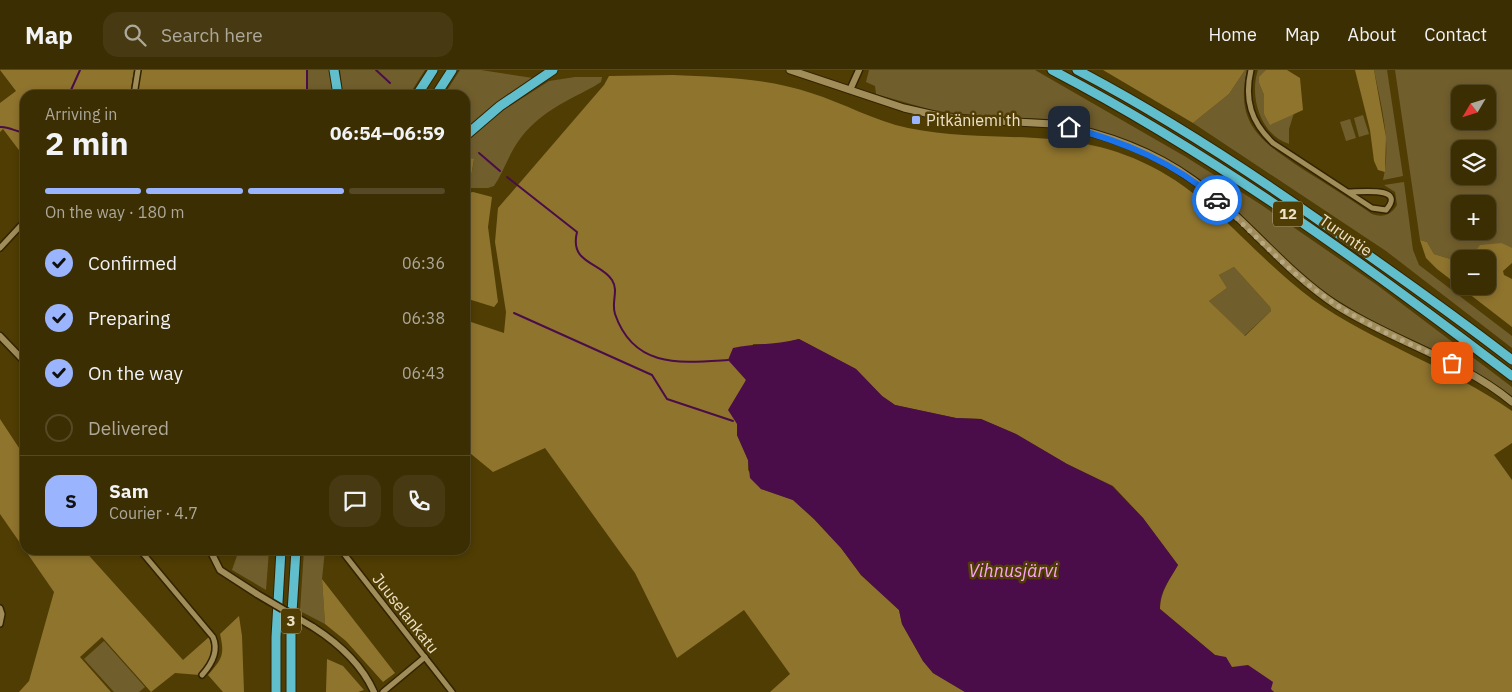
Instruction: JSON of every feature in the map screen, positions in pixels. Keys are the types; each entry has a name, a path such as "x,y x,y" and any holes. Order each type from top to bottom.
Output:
{"highway":[{"path":"420,90 433,70"},
{"path":"470,132 521,91 553,70"},
{"name":"Turuntie","path":"1052,70 1146,124 1277,206 1365,266 1512,376"},
{"name":"Turuntie","path":"1077,70 1108,86 1282,195 1458,319 1512,360"},
{"path":"1087,70 1108,86"},
{"path":"334,72 337,90"},
{"path":"439,90 450,73"},
{"name":"3","path":"276,692 276,637 281,555"},
{"name":"3","path":"291,692 291,628 296,555"}],"main road":[{"path":"790,70 904,108 956,119 1053,124 1069,127 1120,143 1152,156 1193,180 1285,264 1334,303 1363,320 1482,380 1512,402"}],"street":[{"path":"135,90 138,70"},
{"path":"850,90 859,70"},
{"path":"1251,70 1248,86 1250,110 1263,134 1273,143 1349,192 1380,211 1386,210 1389,206 1390,200 1387,193 1381,190 1349,192"},
{"path":"0,248 20,226"},
{"path":"0,336 20,357"},
{"path":"144,555 213,636 215,642 214,655 202,675"},
{"path":"212,555 220,570 328,636 352,659 374,692"},
{"name":"Juuselankatu","path":"345,555 452,692"},
{"path":"0,608 2,614 0,624"},
{"path":"383,692 425,658"}],"shaded area":[{"path":"0,70 134,70 131,90 20,90 20,151 3,129 0,132 0,103 16,91"},
{"path":"141,70 307,70 307,90 137,90"},
{"path":"307,70 331,70 334,90 307,90"},
{"path":"340,70 425,70 412,90 342,90"},
{"path":"460,70 481,70 533,78 494,105 470,127 470,90 447,90"},
{"path":"869,70 1035,70 1186,157 1260,204 1377,285 1512,387 1512,396 1486,378 1370,320 1324,292 1302,275 1232,210 1131,143 1046,119 971,116 935,111 876,94 875,86 866,82"},
{"path":"1103,70 1245,70 1229,94 1193,123"},
{"path":"1245,70 1247,70 1244,89 1245,105 1255,130 1265,141 1289,160 1372,214 1386,215 1397,205 1395,192 1384,185 1404,182 1413,250 1419,265 1451,289 1451,295 1458,295 1512,336 1512,348 1386,251 1193,123 1229,94"},
{"path":"1258,70 1266,70 1259,83 1264,95 1264,114 1272,124 1294,113 1289,129 1289,144 1271,132 1259,113 1255,91"},
{"path":"1266,70 1287,70 1300,78 1303,110 1270,125 1264,114 1264,95 1259,83 1259,77"},
{"path":"1355,70 1374,70 1386,137 1385,172 1378,170 1374,161 1370,130"},
{"path":"1374,70 1387,70 1403,176 1383,180 1386,139"},
{"path":"1395,70 1512,70 1512,249 1502,243 1481,250 1451,250 1451,259 1434,254 1427,242 1420,240"},
{"path":"673,75 760,81 811,93 883,121 908,128 938,133 1054,139 1083,143 1142,162 1167,175 1211,208 1270,264 1312,299 1361,329 1488,395 1512,411 1512,443 1494,455 1512,480 1512,692 1274,692 1232,668 1226,658 1215,655 1160,609 1164,591 1178,565 1143,518 1113,486 1067,464 1016,434 981,419 956,418 895,405 882,396 856,369 799,339 780,344 753,344 737,424 737,435 748,460 748,470 761,489 793,500 814,519 841,548 861,575 899,610 902,624 923,661 933,673 965,692 770,692 790,674 744,610 677,658 635,573 545,448 493,472 470,453 470,322 504,333 506,312 495,242 498,208 604,85 609,76","holes":["1234,267 1270,307 1271,311 1245,336 1209,301 1227,288 1219,275"]},
{"path":"575,77 602,77 601,82 549,111 530,127 514,148 494,186 470,188 474,160 470,159 470,137 499,113 549,81"},
{"path":"1363,115 1369,134 1359,137 1354,118"},
{"path":"1350,119 1356,138 1346,141 1340,122"},
{"path":"470,158 474,159 470,182"},
{"path":"470,193 492,197 488,227 498,302 494,307 470,300"},
{"path":"1420,240 1427,242 1434,254 1451,259 1451,280 1437,269 1426,258"},
{"path":"1502,243 1512,248 1512,263 1503,271 1504,275 1512,279 1512,327 1471,295 1496,295 1496,250 1476,250 1480,245"},
{"path":"1234,267 1270,307 1271,311 1244,336 1209,301 1227,288 1219,275"},
{"path":"0,419 20,449 20,543 0,514"},
{"path":"28,555 88,555 183,660 209,637 212,648 206,666 200,675 175,673 151,692 102,637 80,657 111,692 19,692 29,681 54,592"},
{"path":"237,555 269,555 266,590 232,570"},
{"path":"304,555 324,555 322,579 325,624 300,611"},
{"path":"322,579 395,673 383,682 346,641 325,624"},
{"path":"239,616 242,636 244,692 223,692 208,675 221,656 220,634"},
{"path":"104,641 145,687 139,692 114,692 84,659"},
{"path":"327,659 343,666 364,690 358,692 326,692"}],"water":[{"name":"Vihnusjärvi","path":"799,339 856,369 882,396 895,405 956,418 981,419 1016,434 1067,464 1112,486 1143,518 1178,565 1163,591 1160,609 1215,655 1226,657 1232,667 1248,665 1273,682 1271,689 1274,692 965,692 933,673 923,661 902,624 899,610 861,575 841,548 814,519 793,500 761,489 750,478 748,460 737,435 737,424 728,410 746,380 728,360 733,348"}],"waterway":[{"path":"71,90 80,70"},
{"path":"307,70 307,90"},
{"path":"376,70 390,83"},
{"path":"0,127 20,132"},
{"path":"479,153 500,171"},
{"path":"507,177 577,232 576,243 582,257 601,269 612,280 615,288 615,314 623,332 634,345 647,354 661,359 693,362 728,360"},
{"path":"514,313 652,375 667,399 733,421"}],"way so far":[{"path":"1217,200 1315,290 1346,311 1452,363"}],"place":[{"name":"Pitkäniemi th","path":"916,120"}],"route":[{"path":"1069,127 1120,143 1152,156 1193,180 1217,200"}]}
